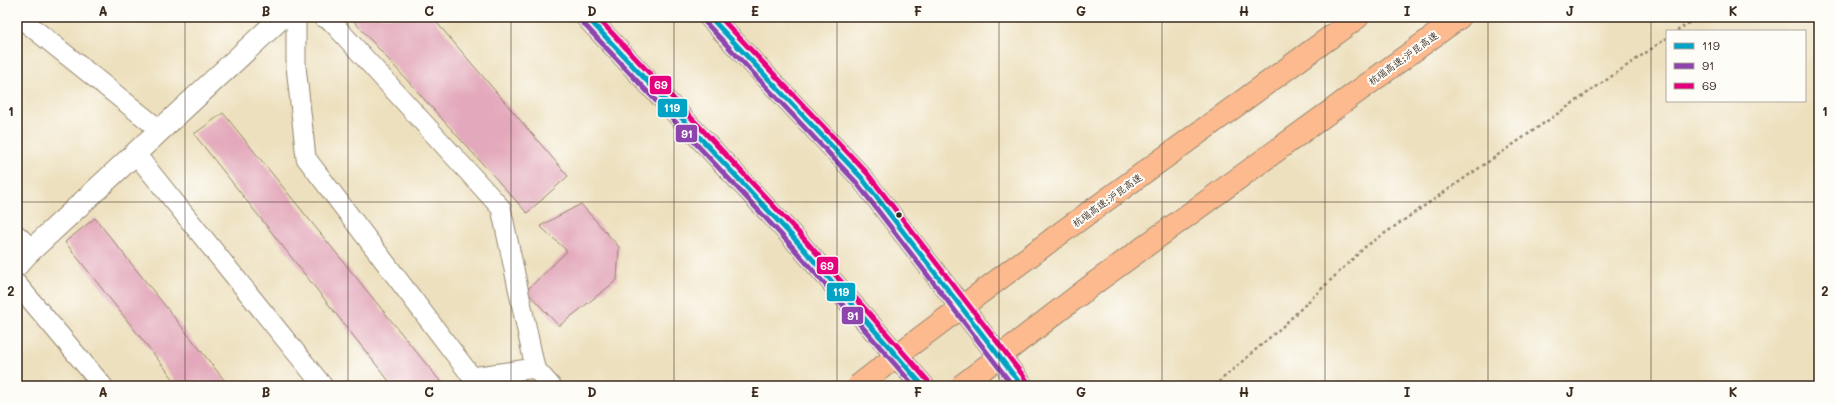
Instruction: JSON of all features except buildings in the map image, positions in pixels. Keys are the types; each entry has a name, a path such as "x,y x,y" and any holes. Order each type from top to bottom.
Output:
{"highway":[{"name":"杭瑞高速;沪昆高速","path":"858,386 1054,238 1358,17"},
{"name":"杭瑞高速;沪昆高速","path":"961,386 1096,282 1460,17"}],"main road":[{"path":"587,17 788,232 923,386"},
{"path":"710,17 861,177 1022,386"}],"street":[{"path":"17,265 24,242 136,153 282,17"}],"lane":[{"path":"19,17 160,130"},
{"path":"296,17 296,66 306,158 472,377 535,368"},
{"path":"323,17 331,21 501,208 512,252 535,368 551,386"},
{"path":"136,153 323,386"},
{"path":"17,284 103,386"}],"path":[{"path":"1678,30 1697,17"},
{"path":"1214,386 1283,326 1365,247 1666,39"}],"transit line":[{"name":"119","path":"587,17 793,237 923,386"},
{"name":"69","path":"597,17 798,232 928,381"},
{"name":"119","path":"710,17 861,177 1022,386"},
{"name":"69","path":"720,17 867,173 1028,382"},
{"name":"91","path":"582,22 788,242 914,386"},
{"name":"91","path":"705,22 856,182 1013,386"}]}
